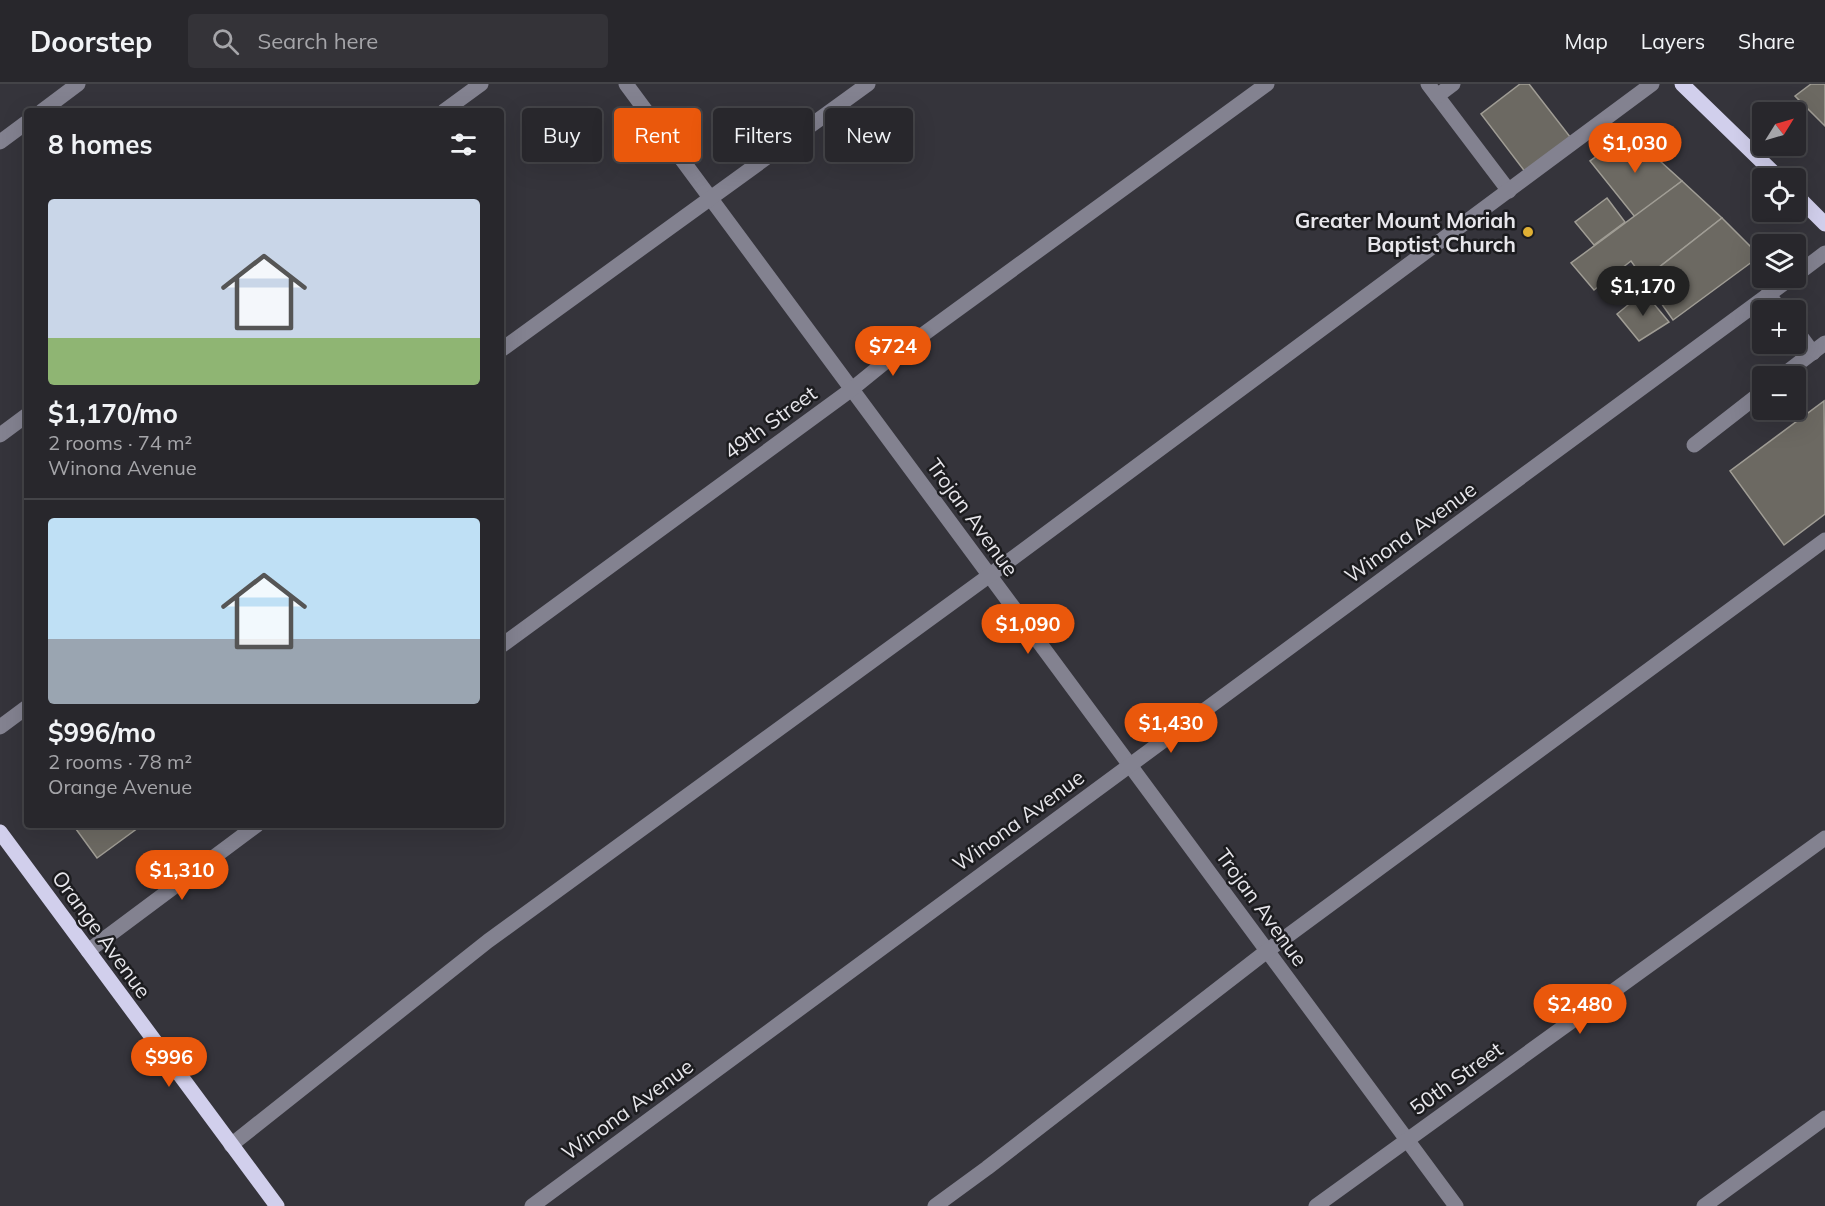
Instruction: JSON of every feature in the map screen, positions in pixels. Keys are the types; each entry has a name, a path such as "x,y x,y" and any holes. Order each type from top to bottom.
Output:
{"main road":[{"path":"1682,84 1769,168"},
{"path":"1806,205 1825,224"},
{"name":"Orange Avenue","path":"0,832 277,1206"}],"street":[{"path":"46,108 78,84"},
{"path":"448,108 481,84"},
{"name":"Trojan Avenue","path":"626,84 1456,1206"},
{"path":"504,348 868,84"},
{"name":"49th Street","path":"504,644 1267,84"},
{"path":"1453,84 1432,90 1509,190"},
{"path":"231,1145 488,941 990,575 1652,84"},
{"path":"0,142 24,124"},
{"path":"1806,267 1825,253"},
{"name":"Winona Avenue","path":"532,1206 1777,288"},
{"path":"1768,294 1772,300"},
{"path":"1795,366 1819,348 1806,338"},
{"path":"1694,444 1752,400"},
{"path":"0,435 24,417"},
{"path":"935,1206 1268,951 1825,540"},
{"path":"0,727 24,709"},
{"path":"88,951 253,828"},
{"name":"50th Street","path":"1316,1206 1825,838"},
{"path":"1704,1206 1825,1118"}],"building":[{"path":"1520,84 1529,84 1571,138 1526,173 1481,114"},
{"path":"1811,84 1825,84 1825,126 1806,107 1806,102 1801,102 1795,96"},
{"path":"1629,133 1682,181 1635,217 1590,161"},
{"path":"1682,181 1722,218 1644,279 1631,261 1594,290 1571,263"},
{"path":"1607,198 1625,222 1594,245 1575,222"},
{"path":"1722,218 1752,248 1752,262 1673,320 1644,279"},
{"path":"1644,292 1669,322 1639,341 1617,314"},
{"path":"1824,401 1825,514 1784,545 1730,471 1798,420 1806,420 1806,414"},
{"path":"75,828 138,828 97,858"}],"place":[{"name":"Greater Mount Moriah Baptist Church","path":"1528,232"}]}
